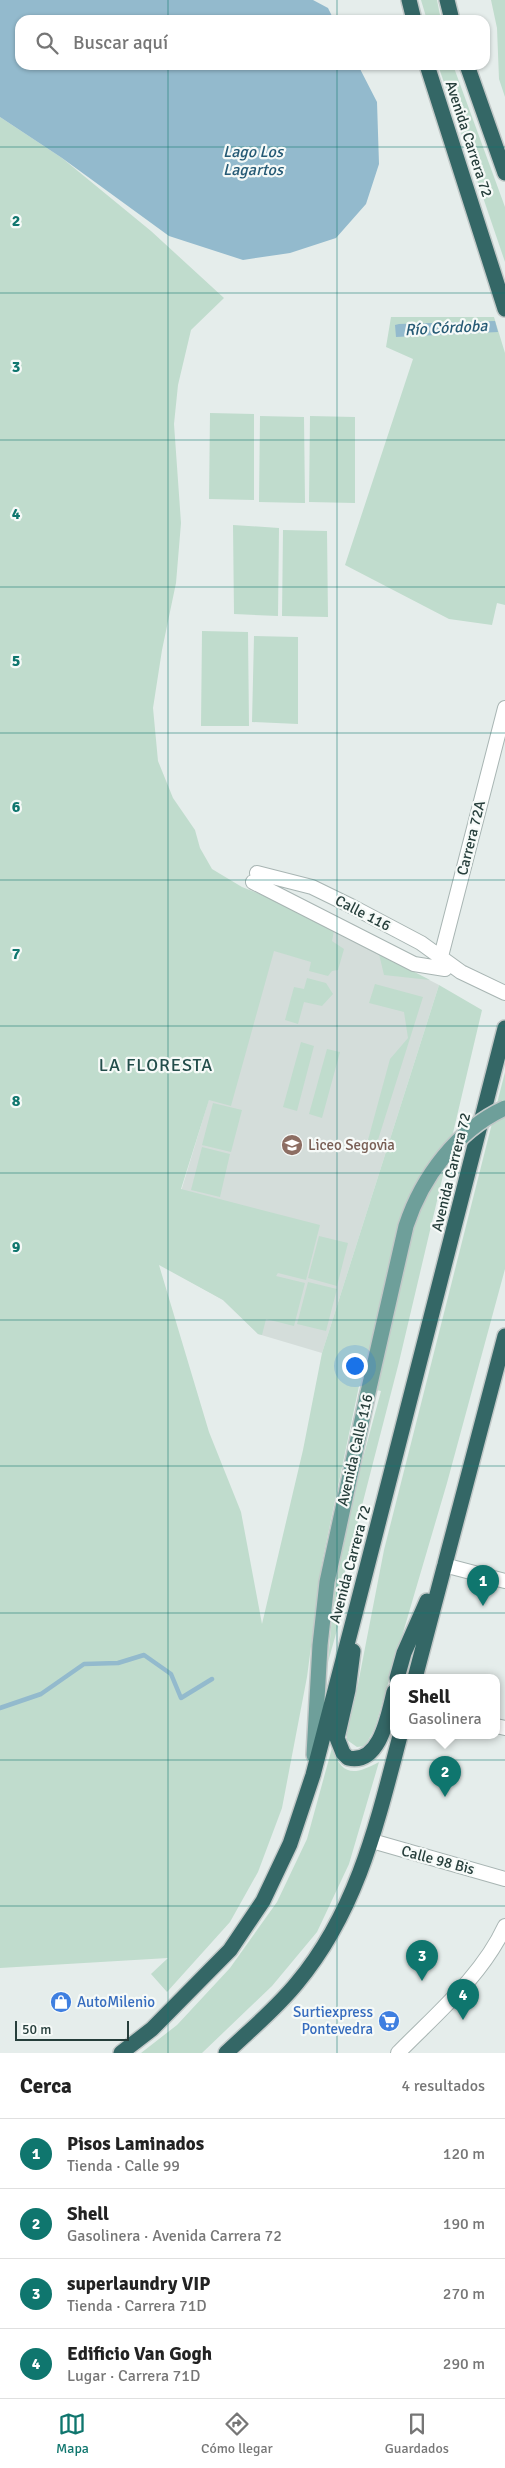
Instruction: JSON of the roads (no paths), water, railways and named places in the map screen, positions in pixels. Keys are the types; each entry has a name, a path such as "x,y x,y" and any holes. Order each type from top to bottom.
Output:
{"highway":[{"path":"409,0 413,15"},
{"path":"447,0 451,15"},
{"name":"Avenida Carrera 72","path":"429,70 505,309"},
{"name":"Avenida Carrera 72","path":"469,70 505,173"},
{"name":"Avenida Carrera 72","path":"121,2053 152,2029 195,1988 230,1950 278,1875 290,1844 313,1775 505,1028"},
{"path":"416,1674 505,1336"},
{"path":"398,1674 404,1653 444,1566"},
{"path":"356,1610 348,1690 337,1738 343,1753 348,1758 363,1758 371,1753 378,1743 390,1705"},
{"path":"226,2053 292,1989 321,1950 351,1899 372,1842 399,1739"}],"main road":[{"name":"Avenida Calle 116","path":"313,1775 327,1582 406,1226 412,1207 432,1172 446,1153 478,1124 505,1108"}],"street":[{"name":"Carrera 72A","path":"439,963 505,708"},
{"name":"Calle 116","path":"439,963 421,943 320,891 298,883 255,878 414,964 439,963 505,993"},
{"path":"444,1566 505,1581"},
{"name":"Calle 98 Bis","path":"372,1842 505,1878"},
{"path":"398,2053 466,1984 498,1941 505,1926"}],"water":[{"name":"Lago Los Lagartos","path":"0,0 313,0 328,8 332,15 15,15 15,70 361,70 377,102 379,164 366,204 336,238 290,253 243,260 169,236 62,158 0,117"},
{"name":"Río Córdoba","path":"495,321 498,332 396,337 395,325 399,324"}],"waterway":[{"path":"0,1708 41,1694 84,1664 118,1663 144,1655 171,1674 181,1698 212,1679"}],"place":[{"name":"Liceo Segovia","path":"292,1145"},
{"name":"Pisos Laminados","path":"483,1606"},
{"name":"Shell","path":"445,1797"},
{"name":"superlaundry VIP","path":"422,1981"},
{"name":"AutoMilenio","path":"61,2002"},
{"name":"Edificio Van Gogh","path":"463,2020"},
{"name":"Surtiexpress Pontevedra","path":"389,2021"}],"district":[{"name":"LA FLORESTA","path":"156,1065"}]}
